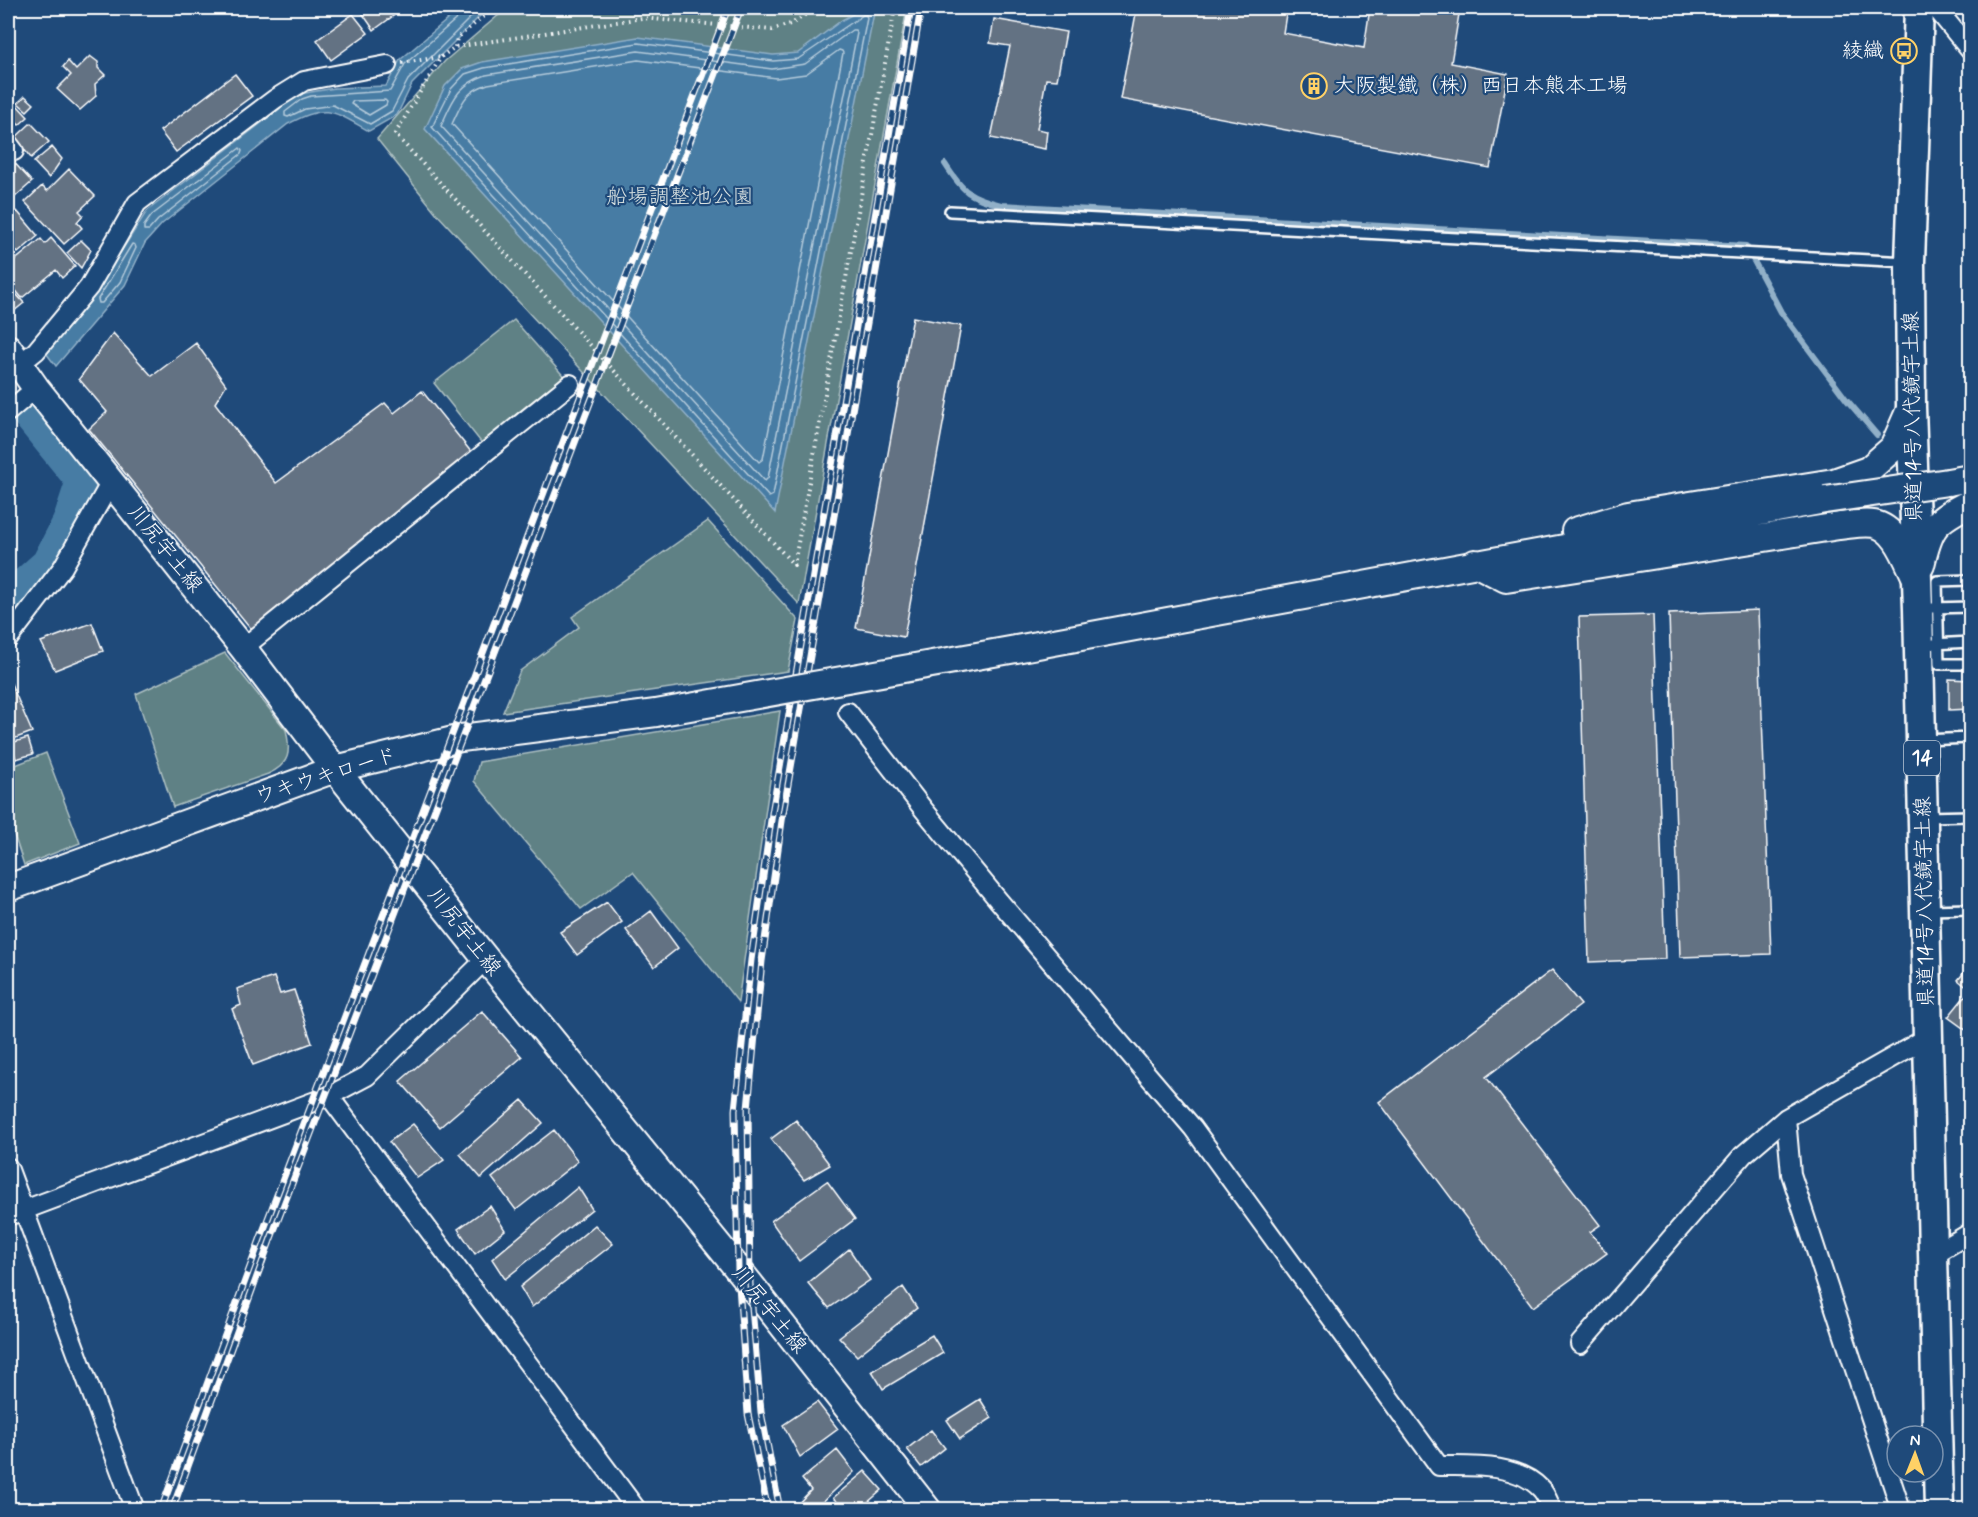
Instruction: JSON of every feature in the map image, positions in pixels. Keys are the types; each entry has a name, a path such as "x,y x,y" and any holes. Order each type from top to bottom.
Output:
{"main road":[{"name":"県道14号八代鏡宇土線","path":"1919,8 1910,262 1911,407 1919,645 1939,1509"}],"street":[{"path":"1936,8 1971,50"},
{"path":"14,356 36,351 89,287 137,203 275,99 304,81 387,65"},
{"name":"川尻宇土線","path":"14,356 36,388 243,648 335,769 928,1509"},
{"path":"243,648 570,384"},
{"path":"8,412 36,388"},
{"path":"1529,554 1562,534 1628,515 1834,482 1868,470 1893,448 1911,407"},
{"name":"ウキウキロード","path":"8,888 335,769 461,738 656,713 1825,500 1959,480"},
{"path":"8,639 63,567 111,482"},
{"path":"1917,580 1927,537 1932,528 1953,512 1971,503"},
{"path":"1475,563 1506,579 1804,531 1874,524 1887,530 1894,537 1917,580"},
{"path":"848,712 999,901 1193,1128 1439,1466 1483,1467 1518,1474 1542,1489 1552,1509"},
{"path":"15,1213 329,1096 367,1076 486,959"},
{"path":"1580,1344 1743,1155 1786,1118 1928,1037"},
{"path":"329,1096 637,1509"},
{"path":"1786,1118 1791,1174 1901,1509"},
{"path":"8,1167 15,1213 135,1509"},
{"path":"1933,1255 1971,1233"}],"lane":[{"path":"950,211 1910,262"},
{"path":"1971,579 1936,581 1939,664 1971,664"},
{"path":"1918,609 1971,607"},
{"path":"1919,645 1971,642"},
{"path":"1921,740 1971,738"},
{"path":"1923,817 1971,816"},
{"path":"1925,910 1971,909"}],"path":[{"path":"455,47 457,38 494,8"},
{"path":"815,8 793,23 772,30 642,18 455,47 441,57 395,134 794,565 895,8"},
{"path":"387,65 441,57"}],"green space":[{"name":"船場調整池公園","path":"507,8 907,8 799,604 437,214 377,139 445,61"},
{"path":"514,320 567,380 484,446 434,383"},
{"path":"708,521 798,620 788,671 503,712 520,671 579,627 572,617"},
{"path":"225,653 286,730 287,756 281,766 268,774 173,807 136,694"},
{"path":"780,711 738,1002 633,872 581,909 474,781 479,762"},
{"path":"46,753 80,843 24,865 8,816 8,768"}],"water":[{"path":"461,8 488,8 412,84 397,115 369,131 330,112 312,113 288,124 162,224 145,243 125,285 56,366 46,353 92,297 147,211 299,94 335,88 386,86 400,60"},
{"name":"船場調整池公園","path":"864,8 875,8 775,513 425,129 445,86 462,69 482,62 638,37 773,55 798,53 842,20"}],"building":[{"path":"363,8 404,8 374,30 360,10"},
{"name":"大阪製鐵（株）西日本熊本工場","path":"1137,8 1287,8 1283,33 1364,48 1370,8 1460,8 1451,63 1508,74 1490,168 1120,99"},
{"path":"353,14 368,33 331,60 317,40"},
{"path":"994,19 1066,32 1057,80 1046,79 1037,129 1047,131 1045,149 991,138 1010,46 990,43"},
{"path":"90,56 98,62 98,68 105,75 95,84 96,96 80,110 57,89 71,75 63,67 68,61 76,70"},
{"path":"235,74 252,96 176,152 160,131"},
{"path":"8,94 13,100 8,106"},
{"path":"25,96 34,104 27,111 18,103"},
{"path":"16,104 28,117 19,125 8,114"},
{"path":"31,123 49,142 31,158 15,138"},
{"path":"52,147 62,159 49,178 34,162"},
{"path":"10,158 32,182 15,197 8,189 8,161"},
{"path":"69,169 95,196 79,211 83,215 77,222 82,228 64,244 25,202 42,186 47,191"},
{"path":"17,211 38,236 18,253 8,241 8,219"},
{"path":"51,238 75,266 62,278 56,270 22,298 8,281 8,266 41,239 45,244"},
{"path":"81,240 91,250 81,268 67,253"},
{"path":"8,287 24,303 8,316"},
{"path":"913,317 961,326 904,637 856,628"},
{"path":"113,333 152,376 196,343 226,385 215,403 276,483 385,403 394,413 422,391 472,453 253,631 89,429 107,412 79,379"},
{"path":"1758,610 1771,954 1680,957 1669,614"},
{"path":"1653,615 1665,959 1589,962 1579,617"},
{"path":"92,623 103,651 55,670 41,642"},
{"path":"1949,679 1970,680 1970,709 1949,710"},
{"path":"8,680 32,732 8,741"},
{"path":"28,738 33,754 16,759 11,743"},
{"path":"607,902 622,922 577,955 560,932"},
{"path":"651,911 678,948 654,967 626,930"},
{"path":"1970,965 1970,990 1958,980"},
{"path":"1552,970 1581,1005 1486,1077 1600,1225 1590,1232 1607,1253 1533,1307 1379,1102"},
{"path":"274,977 280,994 294,990 312,1043 253,1065 232,1009 241,1005 237,989"},
{"path":"1970,990 1970,1033 1948,1017"},
{"path":"482,1011 522,1057 440,1127 400,1081"},
{"path":"522,1100 543,1123 481,1178 460,1154"},
{"path":"796,1120 830,1165 804,1180 771,1139"},
{"path":"413,1124 444,1160 417,1178 389,1142"},
{"path":"554,1130 578,1161 516,1210 492,1178"},
{"path":"827,1181 855,1219 799,1261 771,1221"},
{"path":"578,1187 592,1209 505,1279 492,1259"},
{"path":"490,1206 505,1230 475,1254 458,1229"},
{"path":"595,1225 613,1244 532,1307 520,1287"},
{"path":"849,1249 870,1280 829,1308 808,1283"},
{"path":"903,1287 917,1308 857,1356 839,1337"},
{"path":"932,1335 943,1353 883,1389 872,1371"},
{"path":"980,1399 992,1418 960,1439 947,1420"},
{"path":"817,1402 838,1429 800,1457 783,1425"},
{"path":"931,1430 945,1448 921,1467 907,1449"},
{"path":"837,1450 854,1472 814,1510 798,1510 796,1506 811,1490 802,1479"},
{"path":"865,1471 882,1490 859,1510 846,1510 833,1498"},
{"path":"832,1503 837,1510 825,1510"}],"waterway":[{"path":"945,164 968,192 1001,205 1746,246 1781,312 1846,399 1877,435"},
{"path":"8,605 20,589 48,564 69,523 83,481 27,412"}],"railway":[{"path":"161,1510 261,1237 728,8"},
{"path":"172,1510 270,1241 741,8"},
{"path":"768,1510 748,1414 738,1271 735,1110 751,960 772,813 911,8"},
{"path":"780,1510 761,1412 750,1284 748,1109 762,961 783,814 921,8"}],"place":[{"name":"綾織","path":"1904,51"},
{"name":"大阪製鐵（株）西日本熊本工場","path":"1314,86"}]}
